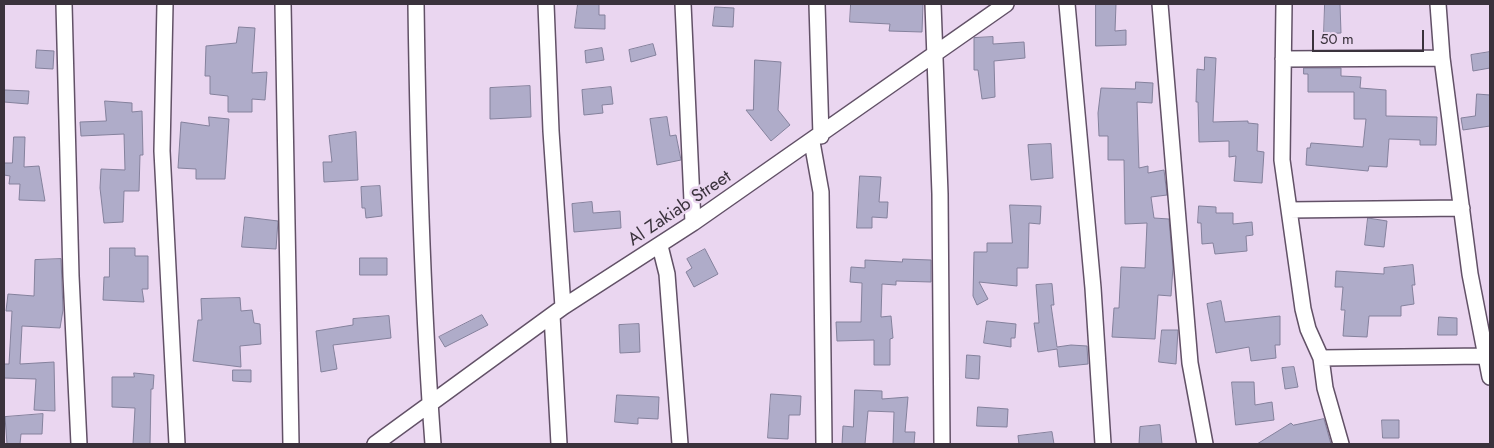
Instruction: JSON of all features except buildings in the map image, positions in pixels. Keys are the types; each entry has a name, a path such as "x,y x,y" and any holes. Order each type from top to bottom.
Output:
{"street":[{"path":"64,4 71,276 79,444"},
{"path":"165,4 162,151 177,444"},
{"path":"283,4 291,444"},
{"path":"416,4 419,177 433,444"},
{"path":"546,4 557,311 559,444"},
{"path":"683,4 693,223"},
{"path":"817,4 816,139 821,192 824,444"},
{"path":"933,4 940,194 942,444"},
{"name":"Al Zakiab Street","path":"374,444 557,311 660,246 816,139 1006,4"},
{"path":"1067,4 1093,288 1103,444"},
{"path":"1160,4 1190,363 1206,444"},
{"path":"1284,4 1282,160 1303,310 1308,329 1321,358 1325,388 1341,444"},
{"path":"1438,4 1442,58 1470,274 1490,377"},
{"path":"1282,59 1442,58"},
{"path":"1289,210 1462,208"},
{"path":"660,246 667,274 680,444"},
{"path":"1321,358 1485,356"}]}
